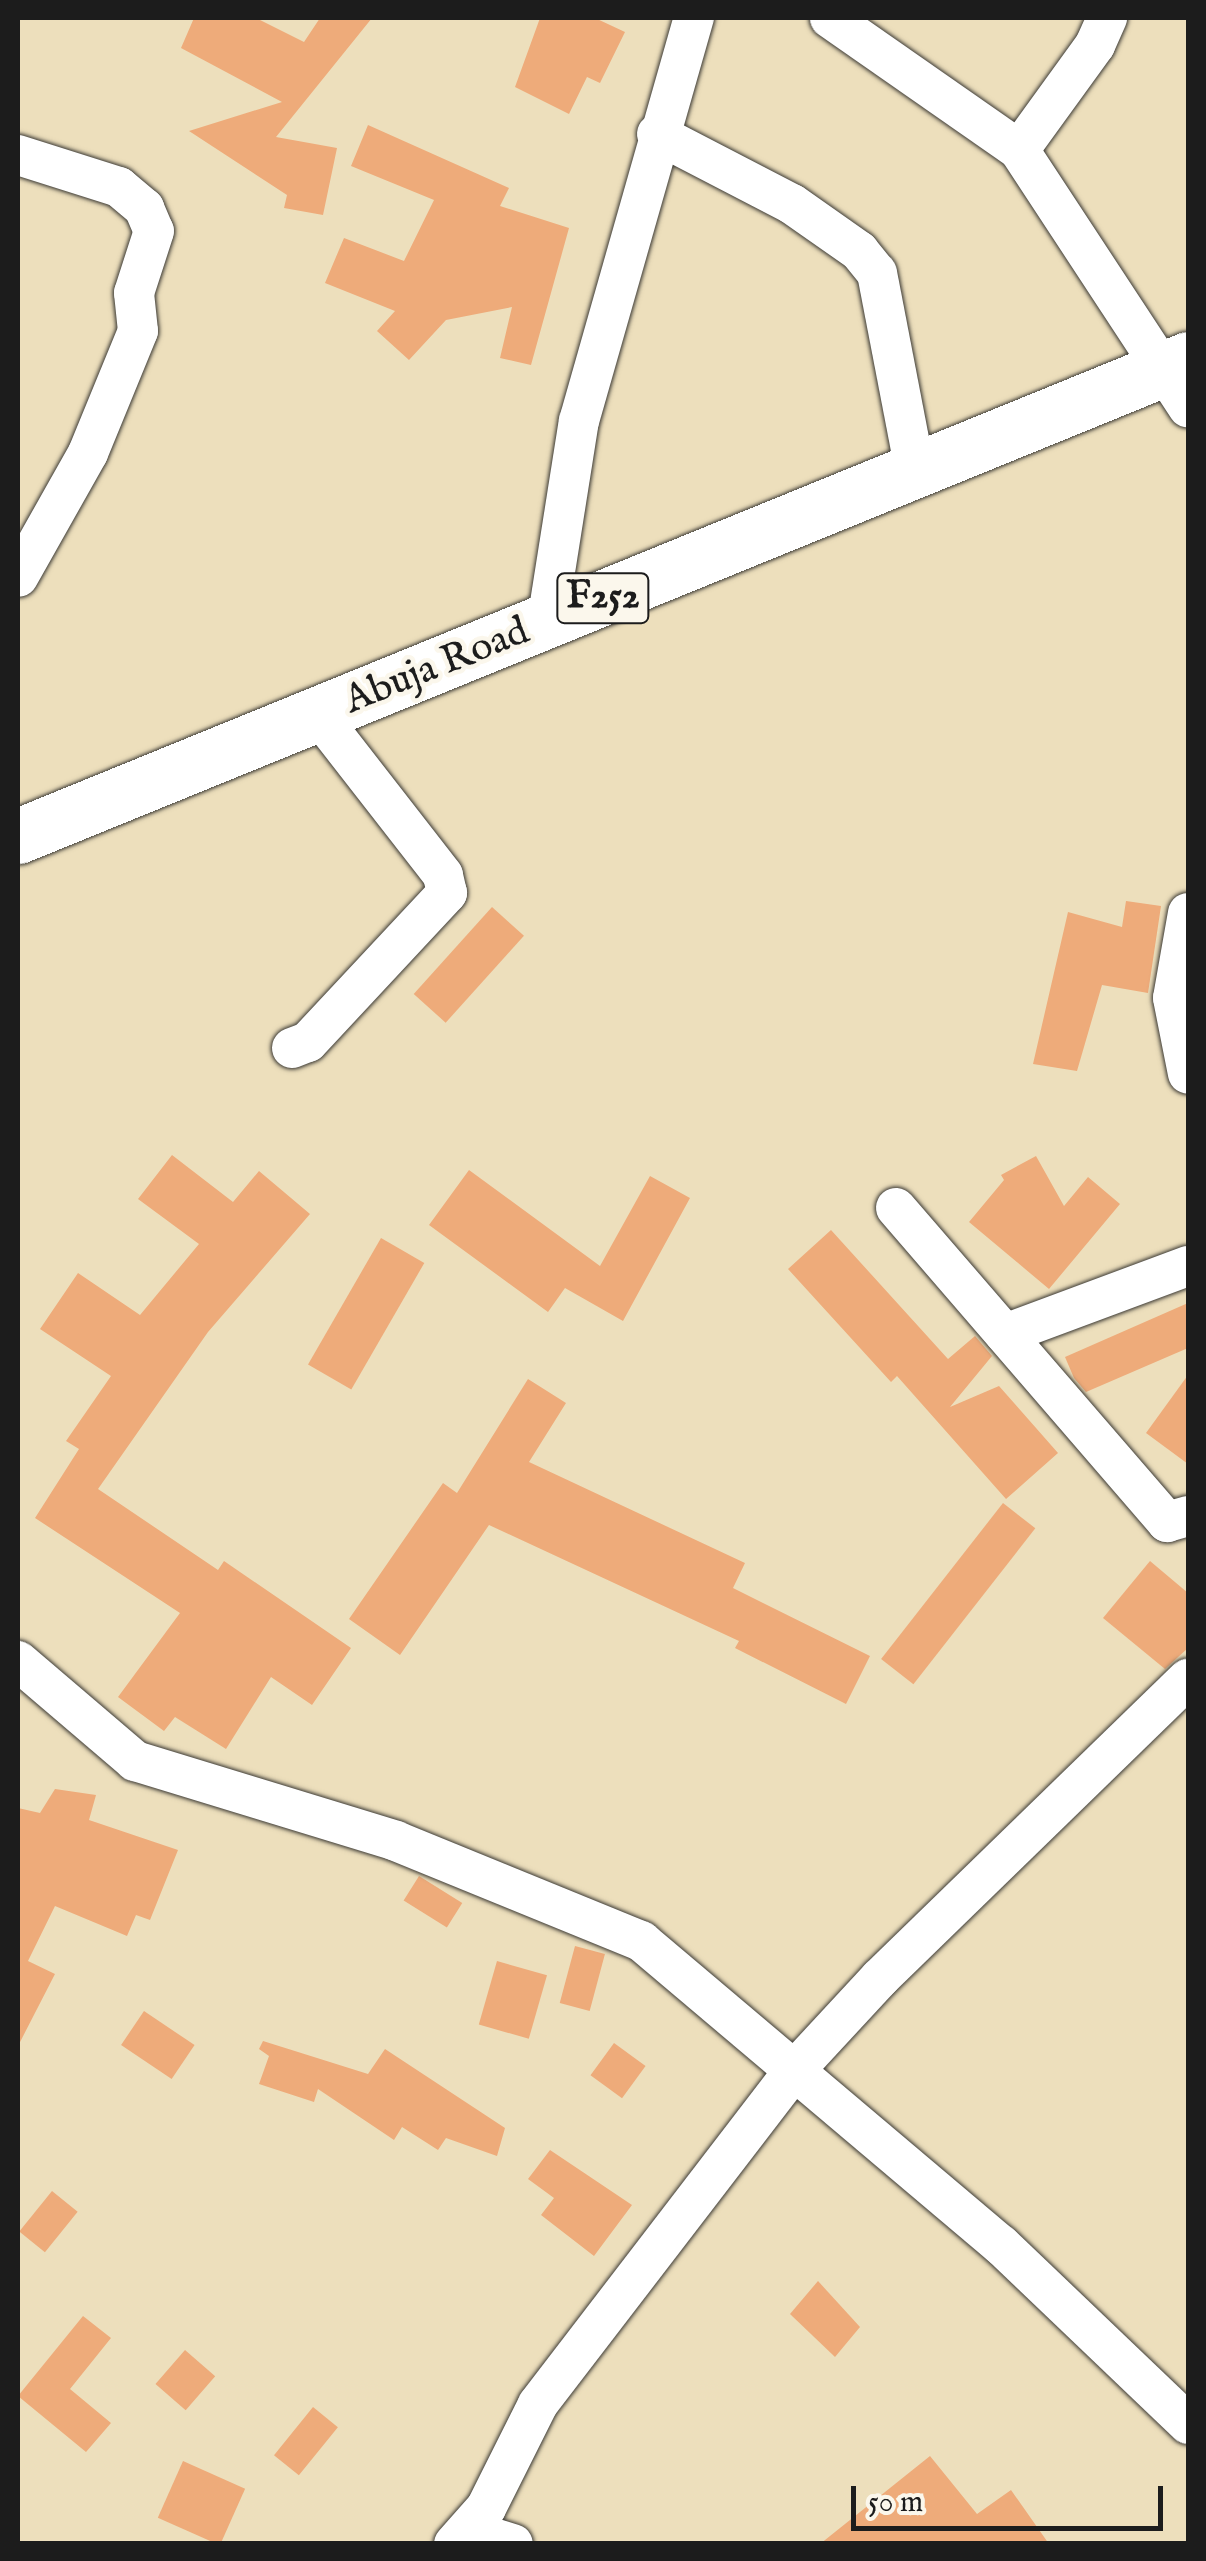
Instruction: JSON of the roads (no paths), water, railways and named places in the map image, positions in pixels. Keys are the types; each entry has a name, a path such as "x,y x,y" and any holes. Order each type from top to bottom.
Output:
{"main road":[{"name":"Abuja Road","path":"18,836 915,470 1179,379"}],"street":[{"path":"547,622 579,420 657,134 694,18"},
{"path":"830,18 1018,150 1179,379"},
{"path":"1018,150 1096,44 1107,18"},
{"path":"657,134 792,204 858,251 876,273 915,470"},
{"path":"18,155 120,187 144,208 154,232 134,293 138,331 88,453 18,577"},
{"path":"292,1048 308,1042 447,893 443,875 318,716"},
{"path":"1188,913 1173,998 1188,1074"},
{"path":"896,1208 1167,1522 1188,1516"},
{"path":"1005,1334 1188,1266"},
{"path":"18,1661 134,1760 396,1840 641,1941 792,2073 1001,2245 1188,2424"},
{"path":"513,2544 461,2537 538,2404 792,2073 1188,1678"}]}
